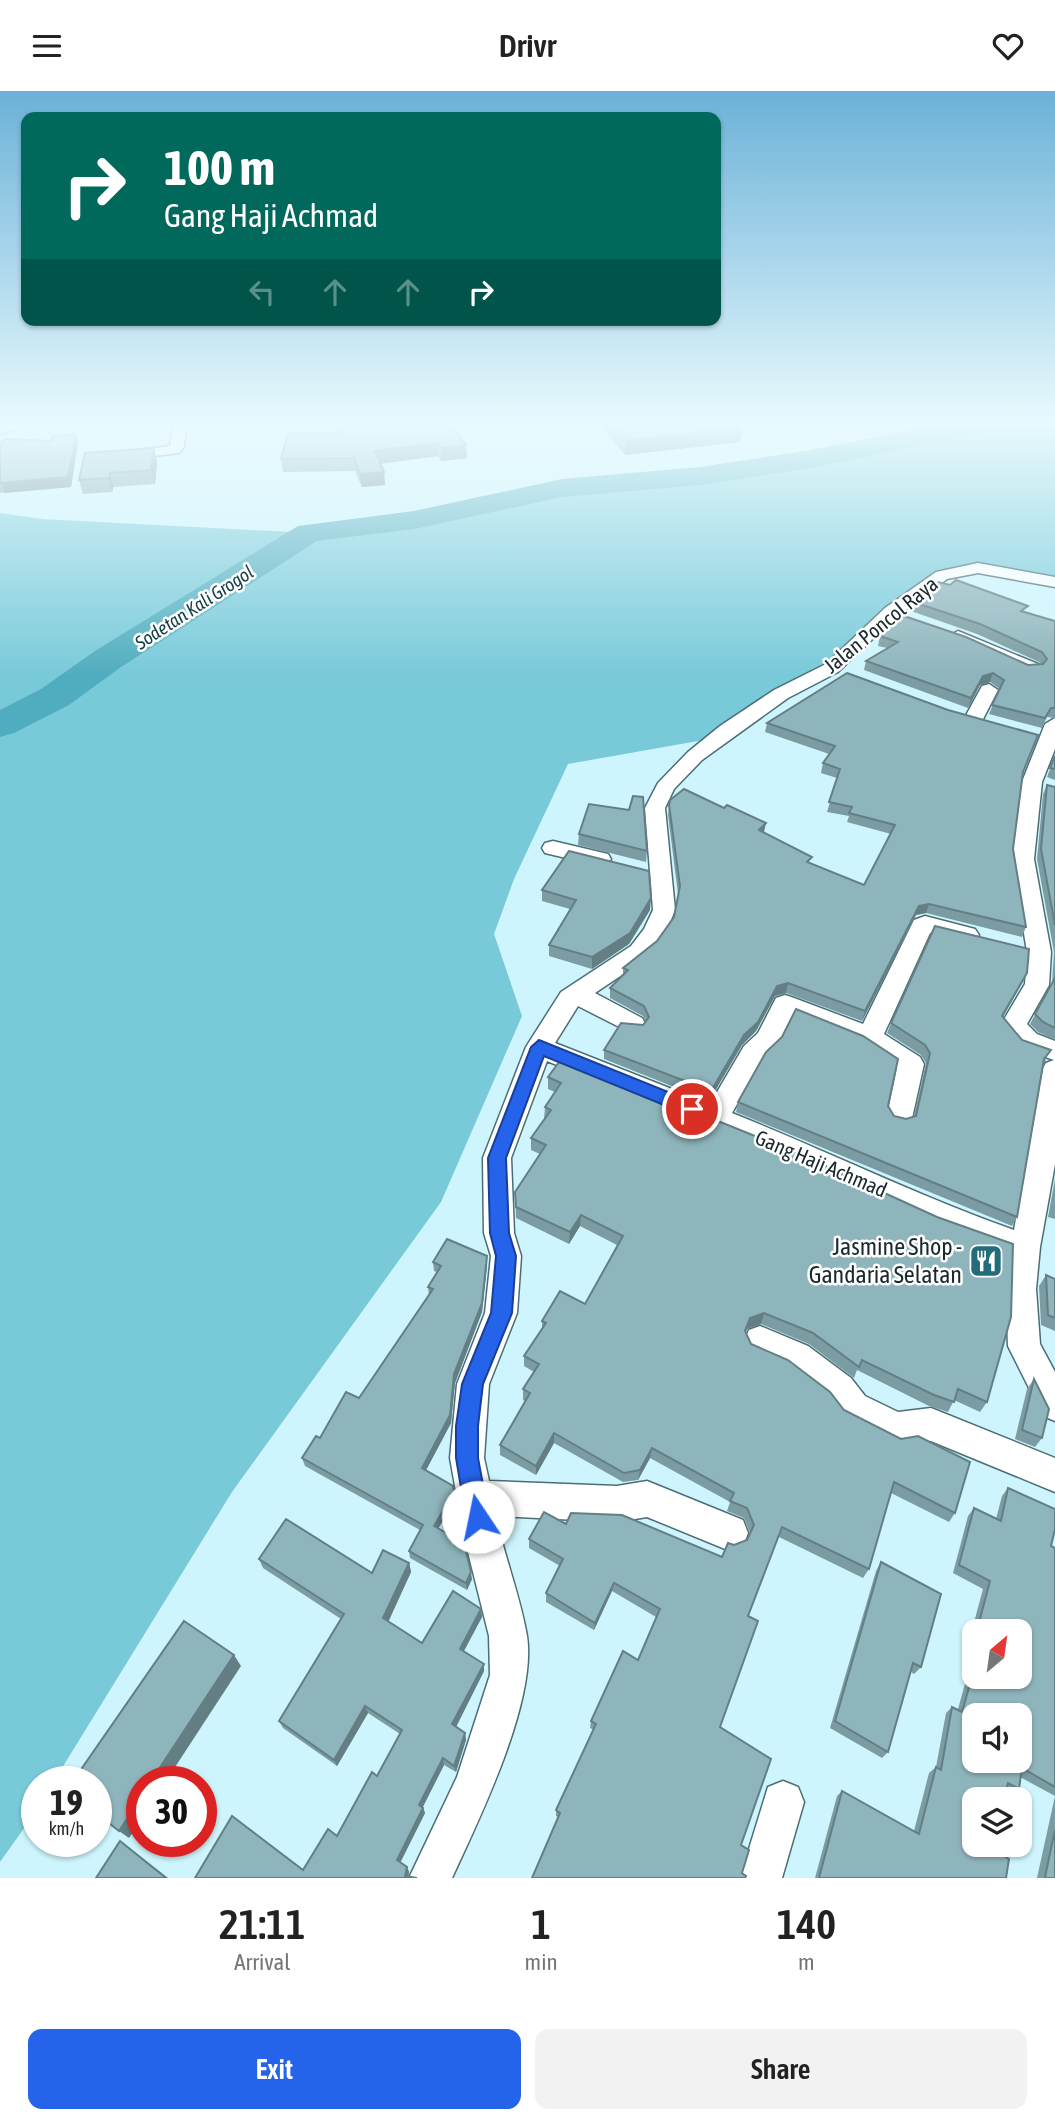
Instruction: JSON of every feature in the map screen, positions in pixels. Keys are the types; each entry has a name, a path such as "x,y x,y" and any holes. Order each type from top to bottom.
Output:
{"street":[{"name":"Jalan Poncol Raya","path":"430,1878 475,1783 509,1675 508,1636 474,1498 467,1458 473,1384 501,1313 506,1256 499,1233 497,1158 539,1047 576,994 648,943 664,911 651,872 655,808 665,787 727,730 781,694 844,673 904,617 929,583 955,570 978,568 1055,582"},
{"path":"942,629 1032,668"},
{"path":"953,713 980,721 989,690"},
{"path":"1047,733 1032,782 1023,859 1044,943 1037,985 1020,1009 1013,1026 1028,1041 1055,1051"},
{"path":"1032,782 1055,789"},
{"path":"553,848 616,863"},
{"path":"870,1037 922,926 926,924 1005,945 1044,943"},
{"path":"576,994 633,1025"},
{"path":"715,1119 752,1053 768,1039 785,1004 870,1037 911,1064 901,1115"},
{"name":"Gang Haji Achmad","path":"539,1047 805,1154 943,1217 1025,1247"},
{"path":"1055,1070 1035,1204 1025,1247 1021,1289 1024,1346 1055,1405"},
{"path":"760,1341 797,1357 839,1389 853,1407 896,1429 931,1424 1055,1475"},
{"path":"474,1498 617,1504 647,1499 730,1533"},
{"path":"761,1878 783,1802"}],"shaded area":[{"path":"468,508 1055,508 1055,578 982,564 938,570 886,608 837,659 715,738 568,764 514,879 494,934 522,1016 441,1202 232,1492 63,1766 21,1766 21,1832 0,1862 0,513 42,519 310,533 414,520"}],"building":[{"path":"956,580 1028,606 1021,611 1055,621 1055,708 1051,708 1045,718 992,705 1004,680 993,673 983,676 971,698 866,661 898,642 880,636 901,615 966,637 1028,665 1043,664 1047,659 1042,652 980,624 913,602 921,603 938,582 950,585"},
{"path":"847,673 948,710 1038,735 1023,772 1013,849 1026,927 929,904 919,906 865,1011 788,983 777,986 758,1022 744,1035 711,1091 604,1050 621,1023 643,1025 649,1017 644,1006 610,988 628,970 623,968 657,941 674,917 680,886 669,805 670,800 684,789 724,808 727,805 766,823 759,830 812,857 807,862 864,885 895,825 849,813 852,807 829,802 840,769 823,763 835,746 767,723"},
{"path":"1055,756 1055,769 1050,768"},
{"path":"1047,785 1055,787 1055,925 1041,849"},
{"path":"633,796 643,797 647,851 579,834 589,804 629,810"},
{"path":"569,851 649,871 651,898 630,933 592,957 549,945 576,900 542,890"},
{"path":"935,926 1029,949 1027,973 1002,1016 1022,1040 1051,1050 1044,1059 1017,1217 738,1102 766,1052 782,1037 796,1009 863,1036 898,1059 888,1106 894,1116 906,1119 916,1116 930,1053 925,1045 891,1023"},
{"path":"1055,978 1055,1028 1035,1014"},
{"path":"562,1058 797,1153 937,1217 1013,1244 1011,1317 987,1402 958,1389 954,1402 934,1395 862,1360 859,1367 813,1333 764,1313 750,1318 745,1331 751,1344 788,1360 830,1392 844,1410 901,1439 918,1436 970,1462 955,1513 894,1482 869,1569 782,1527 748,1616 758,1621 720,1727 771,1759 741,1845 749,1850 742,1873 745,1878 532,1878 560,1813 556,1810 596,1724 591,1721 623,1651 638,1660 660,1609 614,1583 595,1623 546,1593 563,1559 529,1539 544,1512 566,1524 571,1513 622,1515 722,1557 728,1543 734,1545 747,1540 754,1525 747,1508 730,1501 734,1493 652,1448 640,1470 624,1473 554,1433 536,1466 500,1445 530,1393 523,1389 539,1364 524,1356 546,1323 542,1321 560,1291 585,1304 623,1236 581,1215 570,1232 516,1207 515,1192 546,1145 531,1138 551,1110 545,1107 561,1083 548,1077"},
{"path":"447,1239 487,1256 482,1303 454,1374 450,1415 422,1468 453,1486 454,1492 434,1526 464,1543 471,1572 466,1583 409,1551 423,1525 302,1458 316,1436 320,1438 346,1392 359,1398 433,1289 428,1287 441,1266 433,1262"},
{"path":"1046,1275 1055,1279 1055,1318 1048,1315"},
{"path":"1034,1379 1049,1409 1042,1438 1022,1430"},
{"path":"1008,1488 1055,1509 1055,1529 1051,1546 1055,1548 1055,1787 1031,1773 1032,1703 965,1703 968,1689 1032,1689 1032,1619 980,1619 990,1581 959,1565 974,1508 1001,1521"},
{"path":"286,1519 372,1573 383,1550 409,1563 383,1618 422,1643 453,1591 481,1609 460,1649 484,1664 452,1724 465,1733 454,1766 443,1758 419,1805 423,1808 397,1860 407,1867 405,1876 417,1878 195,1878 208,1857 217,1857 217,1841 232,1816 303,1870 328,1829 337,1836 372,1772 377,1776 402,1730 365,1706 334,1760 279,1721 344,1614 259,1559"},
{"path":"881,1562 941,1594 921,1667 913,1663 888,1752 835,1721"},
{"path":"184,1621 234,1655 161,1766 126,1766 126,1820 119,1831 112,1826 112,1766 83,1766"},
{"path":"952,1707 962,1712 962,1773 1021,1773 1019,1787 1008,1783 1007,1787 962,1787 962,1857 1006,1857 1009,1859 1006,1878 819,1878 842,1791 919,1834 936,1767 941,1770"},
{"path":"1055,1830 1055,1878 1046,1878 1045,1877"},
{"path":"120,1841 126,1846 126,1857 140,1857 166,1878 96,1878"}],"waterway":[{"name":"Sodetan Kali Grogol","path":"0,725 55,697 108,659 309,533 414,520 468,508"}],"place":[{"name":"Jasmine Shop - Gandaria Selatan","path":"986,1261"}],"route":[{"path":"478,1517 467,1458 467,1426 473,1384 501,1313 506,1256 499,1233 497,1158 539,1047 692,1109"}]}
